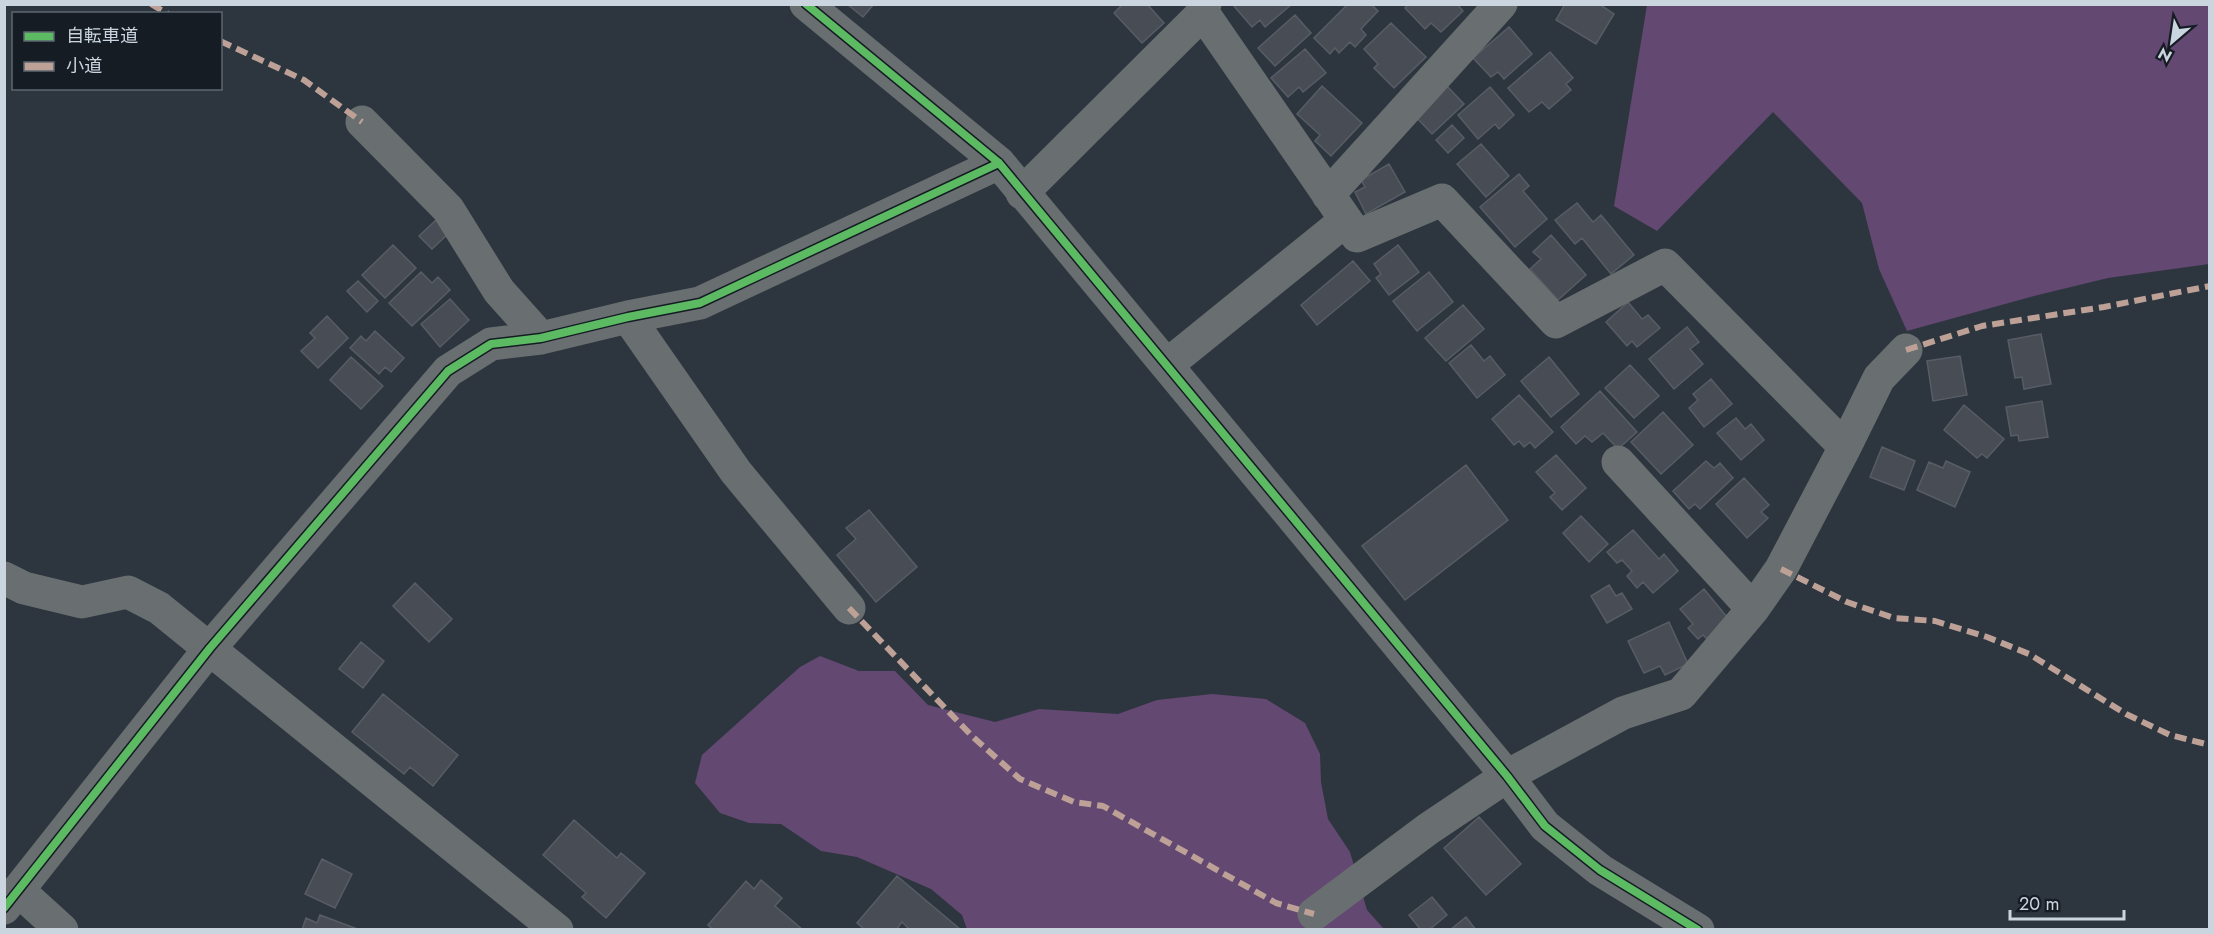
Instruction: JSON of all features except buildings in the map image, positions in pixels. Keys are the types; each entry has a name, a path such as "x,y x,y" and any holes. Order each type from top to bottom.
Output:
{"street":[{"path":"806,4 999,163 1507,776 1545,826 1600,870 1698,930"},
{"path":"1167,365 1337,208 1501,4"},
{"path":"1022,193 1204,9 1357,236 1442,200 1556,322 1665,265 1845,447"},
{"path":"362,122 447,209 499,291 541,338"},
{"path":"62,930 11,899 210,648 448,371 491,344 541,338 627,317 700,303 999,163"},
{"path":"627,317 736,472 849,608"},
{"path":"1314,914 1428,829 1507,776 1623,713 1681,694 1753,609 1781,569 1879,378 1905,350"},
{"path":"1617,462 1753,609"},
{"path":"4,578 24,588 82,602 128,592 159,608 557,930"}],"shaded area":[{"path":"1647,5 2209,5 2209,264 2108,278 1907,331 1879,269 1862,203 1773,112 1657,231 1614,206"},
{"path":"820,656 859,671 895,671 928,705 995,722 1039,709 1118,714 1157,700 1212,694 1266,699 1305,723 1320,754 1321,782 1328,819 1350,852 1367,910 1384,929 967,929 962,915 931,889 857,857 821,851 781,824 749,823 720,813 695,783 702,755 800,667"}],"marked path":[{"path":"151,4 165,12"},
{"path":"222,42 304,80 362,122"},
{"path":"1906,350 1982,326 2104,307 2210,286"},
{"path":"1781,569 1847,602 1894,618 1935,621 1987,637 2029,654 2126,714 2170,735 2210,745"},
{"path":"849,608 972,736 1020,779 1074,802 1103,806 1276,903 1314,914"}],"cycle path":[{"path":"806,4 999,163 1507,776 1545,826 1600,870 1698,930"},
{"path":"4,908 210,648 448,371 491,344 541,338 628,317 700,303 999,163"}]}
